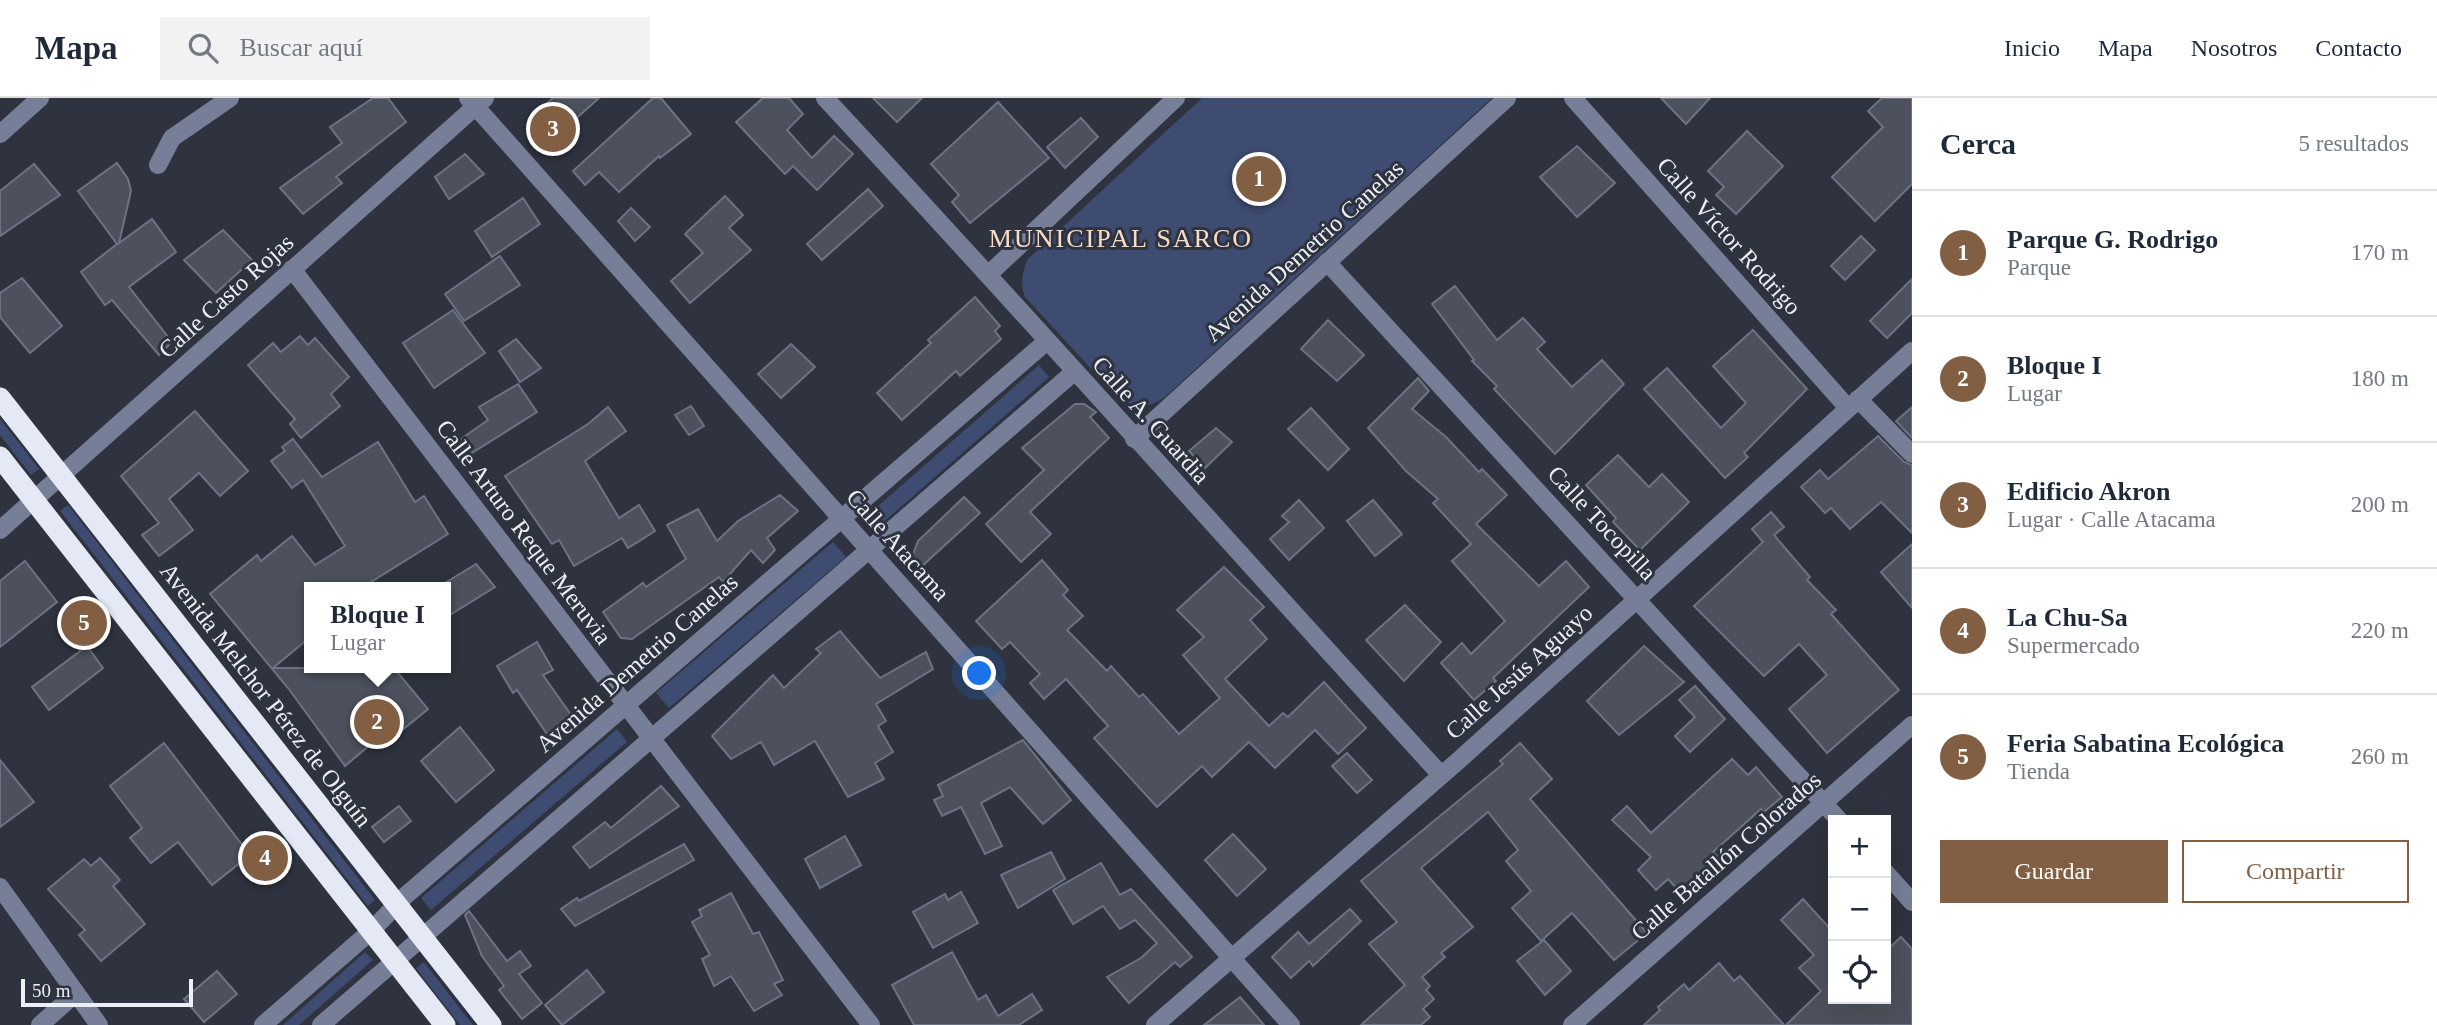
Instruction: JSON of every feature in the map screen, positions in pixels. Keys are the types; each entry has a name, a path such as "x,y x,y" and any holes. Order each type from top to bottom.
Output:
{"highway":[{"name":"Avenida Melchor Pérez de Olguín","path":"0,398 491,1025"},
{"path":"0,457 445,1025"}],"street":[{"path":"0,134 40,98"},
{"path":"158,164 172,138 230,98"},
{"name":"Calle A. Guardia","path":"825,98 989,274 1134,439 1441,775"},
{"path":"989,274 1176,98"},
{"name":"Avenida Demetrio Canelas","path":"1134,439 1507,98"},
{"name":"Calle Víctor Rodrigo","path":"1573,98 1853,403 1912,454"},
{"name":"Calle Casto Rojas","path":"0,530 476,101"},
{"name":"Calle Atacama","path":"476,101 869,550 1291,1025"},
{"name":"Calle Tocopilla","path":"1327,262 1834,815"},
{"name":"Calle Arturo Reque Meruvia","path":"292,269 871,1025"},
{"name":"Avenida Demetrio Canelas","path":"263,1025 371,931 397,903 1047,341"},
{"name":"Calle Jesús Aguayo","path":"1155,1025 1233,960 1441,775 1912,351"},
{"path":"321,1025 1074,372"},
{"name":"Calle Batallón Colorados","path":"1572,1025 1912,725"},
{"path":"1890,878 1912,902"},
{"path":"0,887 99,1025"},
{"path":"40,1025 76,993"}],"shaded area":[{"path":"1202,98 1492,98 1165,397 1153,404 1131,404 1119,399 1025,297 1023,274 1027,260"},
{"path":"1039,365 1049,377 879,526 869,514"},
{"path":"0,419 39,469 31,475 0,435"},
{"path":"68,505 375,900 368,906 60,511"},
{"path":"833,542 846,557 669,708 656,693"},
{"path":"617,729 627,742 431,910 421,898"},
{"path":"365,952 373,960 299,1025 283,1025"},
{"path":"424,962 473,1025 460,1025 416,968"}],"building":[{"path":"373,98 388,98 406,122 336,177 342,183 303,214 280,188 342,143 330,127"},
{"path":"553,98 599,98 551,141 531,118"},
{"path":"653,98 661,98 691,134 660,158 659,156 619,192 599,172 585,185 573,171"},
{"path":"763,98 789,98 803,114 787,130 812,158 834,136 853,154 817,190 793,166 785,174 736,122"},
{"path":"873,98 922,98 897,122"},
{"path":"1661,98 1710,98 1686,124"},
{"path":"1882,98 1912,98 1912,184 1875,221 1832,177 1883,127 1868,111"},
{"path":"998,102 1049,158 970,223 952,202 959,195 931,164"},
{"path":"1081,118 1098,137 1065,168 1047,147"},
{"path":"1747,131 1783,166 1736,214 1716,195 1724,187 1708,171"},
{"path":"1577,146 1615,183 1577,217 1540,177"},
{"path":"465,154 484,174 449,199 435,177"},
{"path":"117,163 128,179 131,191 119,243 152,219 176,252 129,287 172,342 159,355 112,300 105,305 81,272 117,244 78,191"},
{"path":"34,164 60,195 0,236 0,191"},
{"path":"868,189 883,206 822,260 807,244"},
{"path":"725,196 743,215 729,228 751,250 690,303 671,281 703,253 685,234"},
{"path":"523,198 540,224 492,257 475,231"},
{"path":"631,208 650,227 635,241 618,221"},
{"path":"223,230 252,260 216,293 184,260"},
{"path":"1861,236 1875,250 1845,280 1831,266"},
{"path":"500,256 520,285 464,321 445,294"},
{"path":"22,278 62,326 30,353 0,317 0,293"},
{"path":"1912,279 1912,313 1887,338 1870,321"},
{"path":"1455,286 1497,340 1523,318 1545,342 1537,349 1572,387 1602,360 1624,384 1555,454 1494,389 1497,386 1472,361 1474,360 1432,304"},
{"path":"975,297 1000,326 995,331 1001,339 960,376 956,371 902,420 877,393 931,343 928,340"},
{"path":"453,310 485,353 434,388 403,343"},
{"path":"1328,320 1364,355 1337,381 1301,349"},
{"path":"1753,330 1807,389 1744,453 1748,457 1725,478 1644,389 1667,368 1721,428 1746,403 1713,366"},
{"path":"300,336 308,345 315,338 349,377 331,394 340,406 301,438 290,424 295,419 248,365 273,343 281,352"},
{"path":"516,339 541,368 520,382 499,351"},
{"path":"791,344 815,367 781,398 758,374"},
{"path":"1418,378 1429,391 1412,409 1446,437 1479,472 1482,469 1507,495 1476,524 1539,586 1566,561 1589,587 1493,678 1496,681 1474,700 1441,663 1462,643 1471,654 1505,621 1452,561 1471,544 1433,503 1438,499 1406,471 1368,428"},
{"path":"518,384 537,412 467,456 458,441 488,420 479,407"},
{"path":"1075,404 1084,404 1096,412 1090,417 1109,438 1030,512 1051,534 1021,562 986,524 1044,470 1022,448"},
{"path":"691,406 704,426 689,435 675,415"},
{"path":"608,407 626,431 585,461 619,518 639,505 655,531 628,548 622,538 574,566 559,540 552,544 505,476 588,424"},
{"path":"1912,407 1912,438 1896,421"},
{"path":"1311,408 1349,449 1328,470 1288,429"},
{"path":"195,411 248,471 220,496 199,473 169,499 193,530 159,556 142,535 159,523 121,476"},
{"path":"1216,428 1232,442 1205,468 1189,451"},
{"path":"1878,436 1904,462 1912,465 1912,533 1881,502 1850,529 1831,508 1825,513 1801,487 1820,470 1828,479"},
{"path":"293,439 322,477 378,442 415,502 424,496 448,534 371,582 304,582 304,642 273,668 304,668 304,673 398,673 428,709 389,741 383,734 345,766 288,688 210,594 257,555 261,561 292,536 315,565 345,546 303,480 292,488 271,461 285,451 282,447"},
{"path":"1618,455 1649,487 1662,474 1689,502 1640,550 1613,522 1616,518 1586,485"},
{"path":"780,495 798,511 767,538 775,550 763,563 751,550 723,582 719,577 632,639 621,638 603,612 643,583 646,587 686,559 667,525 698,509 717,541 738,521"},
{"path":"964,497 980,513 920,568 912,557 918,541"},
{"path":"1299,500 1324,528 1289,560 1270,539 1289,522 1282,516"},
{"path":"1373,500 1402,534 1375,556 1347,521"},
{"path":"1771,512 1784,527 1774,535 1810,577 1807,580 1836,610 1831,614 1899,690 1827,753 1789,709 1827,675 1799,644 1764,676 1694,606 1763,542 1752,529"},
{"path":"1912,544 1912,608 1881,572"},
{"path":"1042,560 1068,590 1063,595 1083,616 1067,630 1107,671 1111,666 1139,697 1143,694 1179,734 1220,698 1183,655 1204,637 1177,610 1224,567 1264,607 1250,620 1267,639 1225,679 1269,726 1283,713 1288,717 1324,682 1366,728 1338,754 1315,730 1275,768 1249,742 1212,777 1202,766 1157,807 1094,738 1108,726 1066,679 1044,699 1030,683 1040,674 1010,642 1002,649 976,621"},
{"path":"25,561 57,602 0,647 0,581"},
{"path":"476,564 495,587 451,614 451,582 447,582"},
{"path":"1405,605 1441,642 1404,681 1366,640"},
{"path":"840,631 880,678 926,652 933,669 876,704 886,721 878,726 893,752 875,763 884,779 848,797 815,741 774,765 761,742 731,759 712,736 773,675 784,688 821,653 816,649"},
{"path":"537,642 553,670 543,675 574,719 551,740 517,690 513,693 497,666"},
{"path":"87,646 103,668 49,710 32,687"},
{"path":"1644,646 1684,682 1619,735 1587,701"},
{"path":"1695,686 1725,719 1690,752 1675,736 1695,717 1679,700"},
{"path":"460,727 494,770 456,802 421,761"},
{"path":"1023,740 1071,800 1043,824 1010,787 981,803 1002,846 985,854 961,807 942,816 934,800 943,796 938,785"},
{"path":"164,743 250,855 212,885 178,842 151,863 130,838 142,828 110,786"},
{"path":"1520,743 1552,779 1530,799 1647,933 1614,960 1572,913 1541,941 1512,908 1531,891 1506,861 1518,850 1488,812 1421,868 1473,927 1441,953 1445,957 1422,977 1430,986 1426,990 1434,999 1423,1009 1430,1017 1421,1025 1361,1025 1405,985 1369,944 1397,922 1361,881 1503,764 1500,761"},
{"path":"1347,753 1372,780 1357,793 1332,766"},
{"path":"1732,759 1748,775 1756,767 1782,797 1764,812 1761,809 1713,852 1727,866 1710,882 1701,873 1680,892 1668,879 1656,890 1638,870 1651,857 1612,820 1627,806 1651,833"},
{"path":"0,760 34,802 0,827"},
{"path":"661,786 679,806 590,868 573,847 605,822 611,828"},
{"path":"399,806 411,821 384,842 372,827"},
{"path":"1233,834 1266,869 1237,896 1205,860"},
{"path":"845,836 861,865 820,888 805,859"},
{"path":"684,844 694,860 575,926 561,909 577,898 579,901"},
{"path":"1051,852 1065,879 1018,908 1001,875"},
{"path":"100,858 120,880 113,886 145,924 101,961 79,935 85,930 48,889 84,859 91,866"},
{"path":"1101,863 1120,895 1131,889 1192,957 1180,967 1175,962 1129,1003 1107,977 1141,958 1157,943 1135,920 1120,929 1103,906 1073,924 1053,890"},
{"path":"961,892 978,923 933,948 913,912 945,894 948,900"},
{"path":"731,893 753,934 759,932 783,980 774,984 782,995 754,1011 731,976 714,986 702,959 710,955 692,922 702,916 699,910"},
{"path":"1803,899 1828,926 1828,1004 1891,1004 1891,946 1901,937 1912,949 1912,1025 1786,1025 1821,991 1799,968 1814,955 1781,920"},
{"path":"1350,909 1361,921 1313,966 1309,961 1291,978 1272,957 1298,932 1309,944"},
{"path":"469,911 507,961 520,951 531,966 519,974 542,1003 522,1019 499,990 504,986 482,956 465,915"},
{"path":"1544,940 1571,971 1545,995 1517,961"},
{"path":"952,952 978,1000 986,995 998,1016 1032,994 1042,1010 1019,1025 914,1025 892,985"},
{"path":"1719,963 1734,981 1740,976 1784,1025 1644,1025 1660,1010 1658,1007 1684,984 1689,990"},
{"path":"587,970 604,992 562,1025 545,1005"},
{"path":"217,971 237,994 204,1022 184,999"},
{"path":"1240,997 1264,1025 1204,1025"}],"place":[{"name":"Edificio Akron","path":"553,129"},
{"name":"Parque G. Rodrigo","path":"1259,179"},
{"name":"Feria Sabatina Ecológica","path":"84,623"},
{"name":"Bloque I","path":"377,722"},
{"name":"La Chu-Sa","path":"265,858"}],"district":[{"name":"MUNICIPAL SARCO","path":"1121,238"}]}
